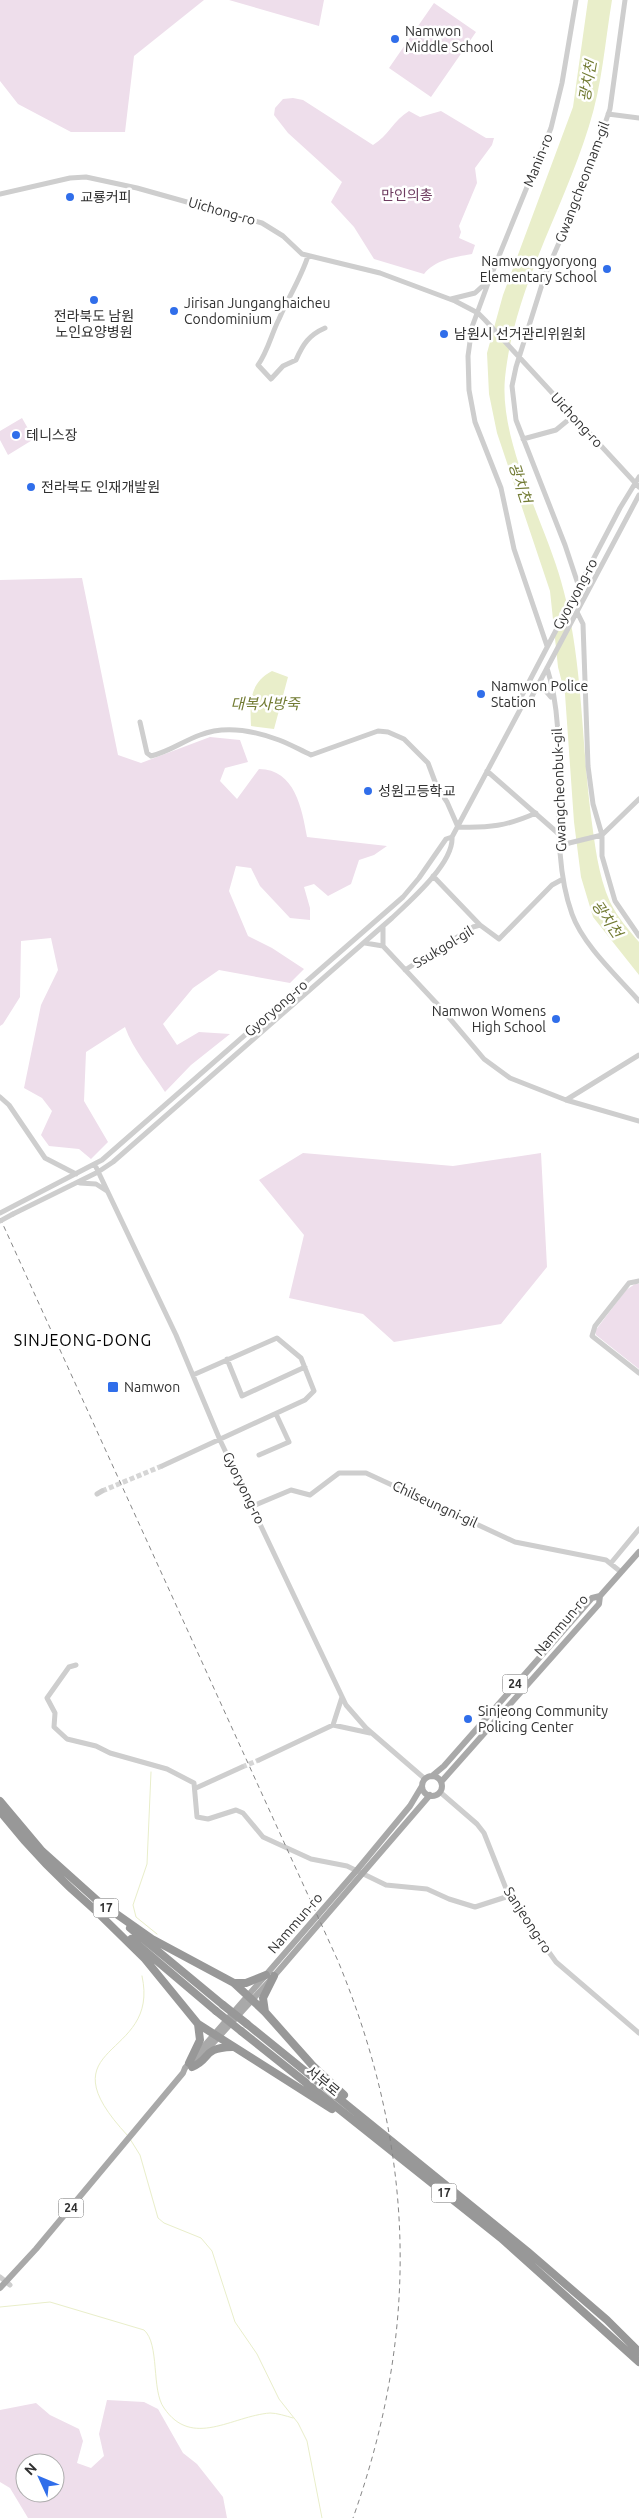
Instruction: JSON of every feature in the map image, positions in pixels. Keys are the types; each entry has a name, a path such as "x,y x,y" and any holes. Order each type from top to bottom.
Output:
{"highway":[{"name":"서부로","path":"0,1800 42,1851 95,1904"},
{"name":"서부로","path":"0,1810 24,1842 53,1872 95,1904 220,2008 241,2031 500,2238 639,2362"},
{"path":"95,1904 152,1939 234,1983 265,2012 313,2066 382,2131"},
{"path":"95,1904 145,1959 198,2024 376,2139"},
{"path":"234,1983 246,1983 270,1976"},
{"path":"265,2012 263,1998 270,1976"},
{"name":"서부로","path":"220,2008 247,2024 382,2131 608,2320 639,2352"},
{"path":"198,2024 200,2040 191,2065 197,2065 211,2050 232,2047"},
{"path":"608,2320 639,2347"},
{"path":"606,2331 639,2366"}],"main road":[{"name":"Nammun-ro","path":"441,1782 598,1604 600,1596 639,1552"},
{"name":"Nammun-ro","path":"360,1871 410,1806 424,1783 470,1736 592,1598 600,1596"},
{"path":"470,1736 476,1741"},
{"path":"424,1783 424,1792 430,1795 440,1792 441,1782 432,1776"},
{"name":"Nammun-ro","path":"0,2288 15,2273 183,2073 270,1976 360,1871 430,1795"},
{"name":"Nammun-ro","path":"0,2293 6,2282"}],"street":[{"name":"Manin-ro","path":"547,646 514,549 501,488 479,437 472,407 468,373 469,348 490,278 550,128 562,83 576,0"},
{"name":"Gwangcheonnam-gil","path":"579,587 565,545 523,440 513,403 512,386 518,355 545,275 582,190 608,114 626,0"},
{"path":"608,114 639,118"},
{"name":"Uichong-ro","path":"1,193 70,178 101,179 260,222 278,233 302,254 380,273 450,299 478,313 637,485"},
{"path":"308,256 302,274 278,321 268,349 258,365 260,369 271,379 283,366 296,360 303,346 313,334 325,328"},
{"path":"450,299 475,293 490,278"},
{"path":"523,440 556,430 574,416"},
{"name":"Gyoryong-ro","path":"522,706 520,699 547,646 637,485 639,477"},
{"name":"Gyoryong-ro","path":"98,1172 171,1112 364,943 433,876 453,846 452,837 522,706 530,700 639,495"},
{"path":"631,510 639,507"},
{"path":"577,612 583,624 588,766 602,856 611,889 621,912 639,936"},
{"name":"Gwangcheonbuk-gil","path":"547,668 557,732 563,879 572,915 586,940 639,1001"},
{"path":"539,683 553,700"},
{"path":"140,722 147,753 151,756 168,752 201,734 222,730 234,729 280,740 311,755 362,735 378,731 388,732 404,739 428,763 437,787 448,802 458,827 488,828 505,825 536,813"},
{"path":"488,771 560,835"},
{"path":"561,845 600,836 639,800"},
{"name":"Gyoryong-ro","path":"424,1783 355,1717 342,1696 220,1440 193,1375 95,1165 403,897 419,878 446,839 452,837"},
{"path":"433,876 480,925 498,939 552,885 563,879"},
{"name":"Ssukgol-gil","path":"480,925 473,927 405,970 484,1059 520,1084 639,1122"},
{"path":"383,926 383,946"},
{"path":"364,943 383,946 405,970"},
{"path":"566,1100 639,1056"},
{"path":"0,1097 9,1106 45,1158 76,1174"},
{"path":"0,1213 95,1165"},
{"path":"0,1221 98,1172"},
{"path":"77,1183 96,1184 107,1191"},
{"path":"639,1281 630,1283 592,1332 596,1341 639,1373"},
{"path":"162,1466 276,1414 312,1395 314,1387 301,1358 277,1338 193,1375"},
{"path":"227,1359 242,1396 305,1367"},
{"path":"259,1455 289,1442 276,1414"},
{"name":"Chilseungni-gil","path":"253,1506 291,1490 310,1495 339,1473 366,1473 515,1542 606,1560 621,1572"},
{"path":"611,1563 639,1529"},
{"path":"76,1665 68,1667 47,1698 55,1713 54,1727 67,1739 96,1746 110,1753 167,1770 190,1780 196,1788 197,1817 208,1819 236,1810 243,1813 263,1838 310,1858 360,1871 386,1884 427,1889 449,1899 475,1907 509,1896"},
{"path":"333,1725 342,1696"},
{"path":"259,1760 333,1725 373,1734"},
{"path":"196,1788 242,1767"},
{"name":"Sanjeong-ro","path":"440,1792 484,1833 509,1896 565,1972 639,2033"}],"green space":[{"path":"0,0 204,0 134,56 125,132 71,132 18,104 0,81"},
{"path":"229,0 324,0 319,26"},
{"path":"434,3 476,32 431,97 389,68"},
{"name":"만인의총","path":"283,99 303,100 373,145 409,111 420,117 441,111 486,138 494,138 492,145 475,168 477,183 459,226 461,232 459,238 475,245 472,254 439,262 424,274 374,259 354,227 331,202 342,182 288,133 274,115 275,108"},
{"name":"테니스장","path":"22,418 34,439 8,455 0,440 0,431"},
{"path":"82,578 118,755 141,763 210,737 240,740 248,762 225,768 220,781 237,799 259,769 271,771 289,783 295,793 307,837 387,846 374,855 359,860 351,884 328,896 314,884 304,887 310,908 310,920 290,918 260,886 251,868 236,866 229,891 248,936 272,948 304,969 290,983 219,970 193,988 163,1024 177,1045 199,1032 230,1034 191,1065 165,1092 137,1052 125,1027 86,1052 84,1101 108,1142 91,1159 79,1149 49,1146 41,1135 52,1111 42,1098 24,1088 41,1005 58,970 51,938 21,941 20,997 0,1026 0,580"},
{"path":"303,1153 453,1166 541,1153 547,1267 501,1324 394,1342 363,1314 289,1298 304,1235 259,1180"},
{"path":"635,1284 639,1284 639,1369 596,1335 595,1331 626,1290"},
{"path":"107,2400 144,2402 158,2409 183,2453 197,2464 223,2497 227,2518 28,2518 19,2503 65,2503 65,2453 15,2453 15,2496 10,2488 0,2482 0,2410 36,2403 50,2415 79,2429 83,2441 77,2463 91,2468 104,2456 99,2434"}],"water":[{"name":"광치천","path":"588,0 612,0 597,95 578,158 518,313 510,345 505,378 505,402 516,454 561,581 574,639 588,787 600,871 613,908 639,942 639,975 593,917 581,877 574,822 565,694 558,667 550,591 497,433 489,394 487,353 503,295 573,107"},
{"name":"대복사방죽","path":"272,671 288,677 274,729 251,726 252,694 259,681"}],"waterway":[{"path":"151,1772 147,1864 133,1905 136,1917 157,1934"},
{"path":"128,2136 104,2105 95,2083 98,2066 135,2024 143,2003 142,1976"},
{"path":"130,2139 140,2155 158,2218 164,2223 201,2238 212,2251 235,2322 257,2354 279,2399 298,2423 307,2441 322,2518"},
{"path":"0,2307 50,2302 144,2330 152,2346 160,2400 164,2408 175,2420 187,2426 213,2427 270,2413 293,2418"}],"tunnel":[{"path":"102,1491 162,1466"},
{"path":"242,1767 259,1760"}],"railway":[{"path":"0,1218 338,1961 364,2031 382,2100 395,2169 400,2238 398,2307 390,2377 375,2447 353,2518"}],"place":[{"name":"Namwon Middle School","path":"395,39"},
{"name":"교룡커피","path":"70,197"},
{"name":"Namwongyoryong Elementary School","path":"607,269"},
{"name":"전라북도 남원 노인요양병원","path":"94,300"},
{"name":"Jirisan Junganghaicheu Condominium","path":"174,311"},
{"name":"남원시 선거관리위원회","path":"444,334"},
{"name":"테니스장","path":"16,435"},
{"name":"전라북도 인재개발원","path":"31,487"},
{"name":"Namwon Police Station","path":"481,694"},
{"name":"성원고등학교","path":"368,791"},
{"name":"Namwon Womens High School","path":"556,1019"},
{"name":"Namwon","path":"113,1387"},
{"name":"Sinjeong Community Policing Center","path":"468,1719"}],"district":[{"name":"SINJEONG-DONG","path":"83,1340"}]}
